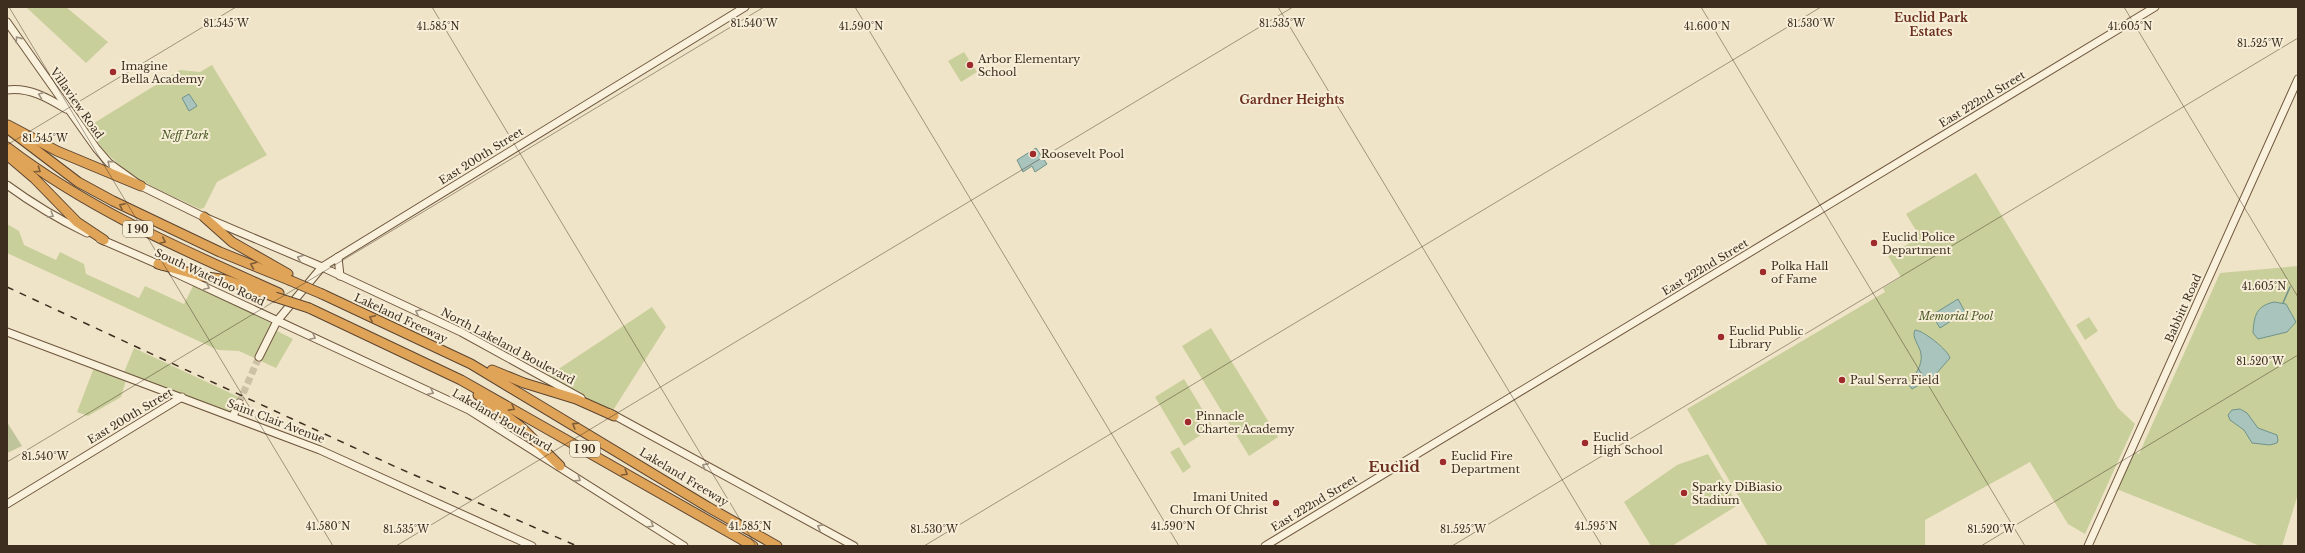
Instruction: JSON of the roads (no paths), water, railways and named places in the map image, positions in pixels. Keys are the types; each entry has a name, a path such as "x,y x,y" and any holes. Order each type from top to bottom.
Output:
{"highway":[{"path":"7,125 57,151 141,186"},
{"name":"I 90","path":"7,128 78,182 113,202 199,242 291,278"},
{"name":"I 90","path":"7,147 67,190 102,210 277,295 416,357 554,431 752,546"},
{"path":"7,155 34,178 77,222 104,240"},
{"path":"204,217 232,242 291,278"},
{"path":"158,264 226,280 277,295"},
{"name":"Lakeland Freeway","path":"291,278 471,364 696,500 777,546"},
{"path":"416,357 471,390 520,426 560,466"},
{"path":"471,364 487,367 530,385 576,399 614,416"}],"street":[{"name":"East 200th Street","path":"259,357 278,321 322,267 745,7"},
{"name":"East 222nd Street","path":"1265,546 2155,7"},
{"name":"Villaview Road","path":"7,22 96,148 109,163 141,186"},
{"name":"Babbitt Road","path":"2088,546 2298,79"},
{"path":"7,90 30,91 49,98 71,113"},
{"name":"South Waterloo Road","path":"7,185 32,203 60,220 158,264 278,321"},
{"name":"North Lakeland Boulevard","path":"141,186 204,217 322,267 461,332 854,546"},
{"path":"338,257 340,276"},
{"name":"Lakeland Boulevard","path":"278,321 469,410 560,466 684,546"},
{"name":"Saint Clair Avenue","path":"7,332 320,450 532,546"},
{"name":"East 200th Street","path":"7,504 182,397"},
{"path":"233,416 239,403"}],"water":[{"path":"189,94 197,106 189,111 182,98"},
{"name":"Roosevelt Pool","path":"1036,148 1047,164 1035,172 1032,166 1023,172 1017,160"},
{"path":"1958,299 1965,312 1940,328 1932,315"},
{"path":"2274,302 2286,304 2296,322 2287,332 2258,339 2253,333 2255,317 2263,306"},
{"path":"1915,330 1924,333 1935,341 1945,350 1950,358 1935,375 1912,389 1909,385 1921,362 1921,354 1914,336"},
{"path":"2240,409 2247,413 2258,428 2277,435 2277,443 2270,445 2252,443 2244,430 2230,420 2228,415 2232,410"}],"waterway":[{"path":"2283,303 2290,287"}],"tunnel":[{"path":"239,403 259,357"}],"railway":[{"path":"7,287 396,467 577,546"}],"place":[{"name":"Arbor Elementary School","path":"970,65"},
{"name":"Imagine Bella Academy","path":"113,72"},
{"name":"Roosevelt Pool","path":"1033,154"},
{"name":"Euclid Police Department","path":"1874,243"},
{"name":"Polka Hall of Fame","path":"1763,272"},
{"name":"Euclid Public Library","path":"1721,337"},
{"name":"Paul Serra Field","path":"1842,380"},
{"name":"Pinnacle Charter Academy","path":"1188,422"},
{"name":"Euclid High School","path":"1585,443"},
{"name":"Euclid Fire Department","path":"1443,462"},
{"name":"Sparky DiBiasio Stadium","path":"1684,493"},
{"name":"Imani United Church Of Christ","path":"1276,503"}],"district":[{"name":"Euclid Park Estates","path":"1931,25"},
{"name":"Gardner Heights","path":"1292,100"},
{"name":"Euclid","path":"1394,467"}],"park label":[{"name":"Neff Park","path":"185,135"},
{"name":"Memorial Pool","path":"1956,316"}]}
